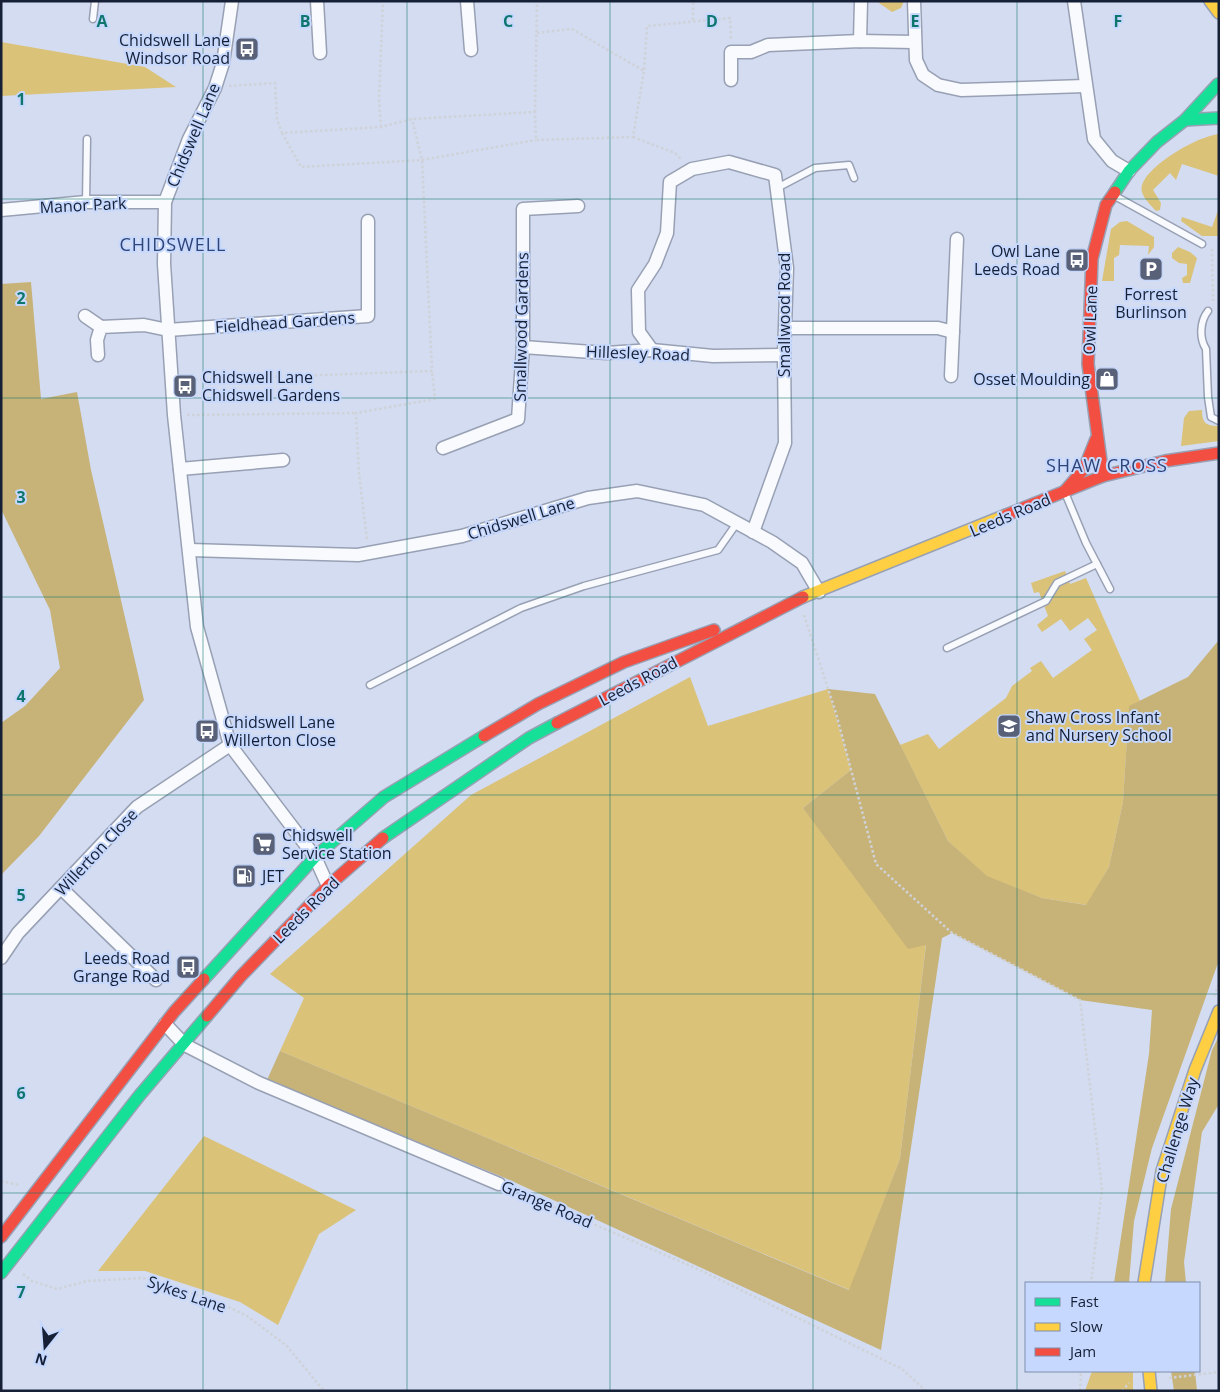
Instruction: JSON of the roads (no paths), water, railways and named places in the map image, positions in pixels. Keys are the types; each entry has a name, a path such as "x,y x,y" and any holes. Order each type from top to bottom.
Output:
{"main road":[{"path":"1214,8 1219,22"},
{"path":"1218,83 1219,98"},
{"name":"Owl Lane","path":"1103,476 1088,364 1092,259 1106,205 1130,172 1157,142 1185,120 1218,83"},
{"path":"1185,120 1219,118"},
{"path":"1064,492 1084,469 1097,435"},
{"name":"Leeds Road","path":"1,1273 139,1096 241,976 328,886 377,842 528,738 798,598 819,592 1103,476 1165,461 1219,453"},
{"name":"Leeds Road","path":"1,1237 165,1024 315,857 384,797 538,704 624,662 779,607"},
{"name":"Challenge Way","path":"1144,1282 1162,1172 1195,1070 1219,1011"},
{"path":"1149,1372 1151,1391"}],"street":[{"name":"Chidswell Lane","path":"232,1 223,63 215,88 189,139 165,202 164,264 174,416 197,627 230,745 315,857 328,886"},
{"path":"317,1 320,53"},
{"path":"467,1 471,50"},
{"path":"860,41 861,1"},
{"path":"914,1 916,60 923,75 946,89 1016,89 1085,86"},
{"path":"1074,1 1094,138 1112,161 1130,172"},
{"path":"731,80 731,52 751,52 768,45 860,41 914,42"},
{"path":"652,350 639,332 638,290 655,264 667,233 670,182 692,169 728,162 775,175 777,188"},
{"name":"Smallwood Road","path":"753,532 785,443 784,355 787,268 777,188"},
{"name":"Manor Park","path":"1,210 86,202 165,202"},
{"name":"Smallwood Gardens","path":"443,448 518,419 523,347 523,209 578,206"},
{"name":"Fieldhead Gardens","path":"168,330 368,316 368,221"},
{"path":"951,376 957,239"},
{"path":"85,316 101,327 144,325 168,330"},
{"path":"98,355 97,340 101,327"},
{"path":"786,328 938,328 953,332"},
{"name":"Hillesley Road","path":"523,347 606,353 652,350 713,356 784,355"},
{"path":"180,469 283,460"},
{"name":"Chidswell Lane","path":"190,550 358,555 462,536 588,498 637,491 704,505 737,523 802,563 819,592"},
{"name":"Willerton Close","path":"1,958 18,933 136,807 230,745"},
{"path":"61,888 156,980"},
{"name":"Grange Road","path":"165,1024 184,1045 259,1083 499,1184"}],"lane":[{"path":"93,19 95,1"},
{"path":"86,202 88,139"},
{"path":"777,188 815,168 850,165 854,178"},
{"path":"1113,195 1202,244"},
{"path":"1208,311 1202,318 1202,343 1206,349 1208,397 1211,417 1219,421"},
{"path":"1064,492 1110,589"},
{"path":"370,685 521,608 584,586 718,550 737,523"},
{"path":"947,648 1046,602 1057,584 1098,564"}],"place":[{"name":"Chidswell Lane Windsor Road","path":"247,49"},
{"name":"Owl Lane Leeds Road","path":"1077,260"},
{"name":"Forrest Burlinson","path":"1151,269"},
{"name":"Osset Moulding","path":"1107,379"},
{"name":"Chidswell Lane Chidswell Gardens","path":"185,386"},
{"name":"Shaw Cross Infant and Nursery School","path":"1009,726"},
{"name":"Chidswell Lane Willerton Close","path":"207,731"},
{"name":"Chidswell Service Station","path":"264,844"},
{"name":"JET","path":"244,876"},
{"name":"Leeds Road Grange Road","path":"188,967"}],"district":[{"name":"CHIDSWELL","path":"173,245"},
{"name":"SHAW CROSS","path":"1107,466"}]}
